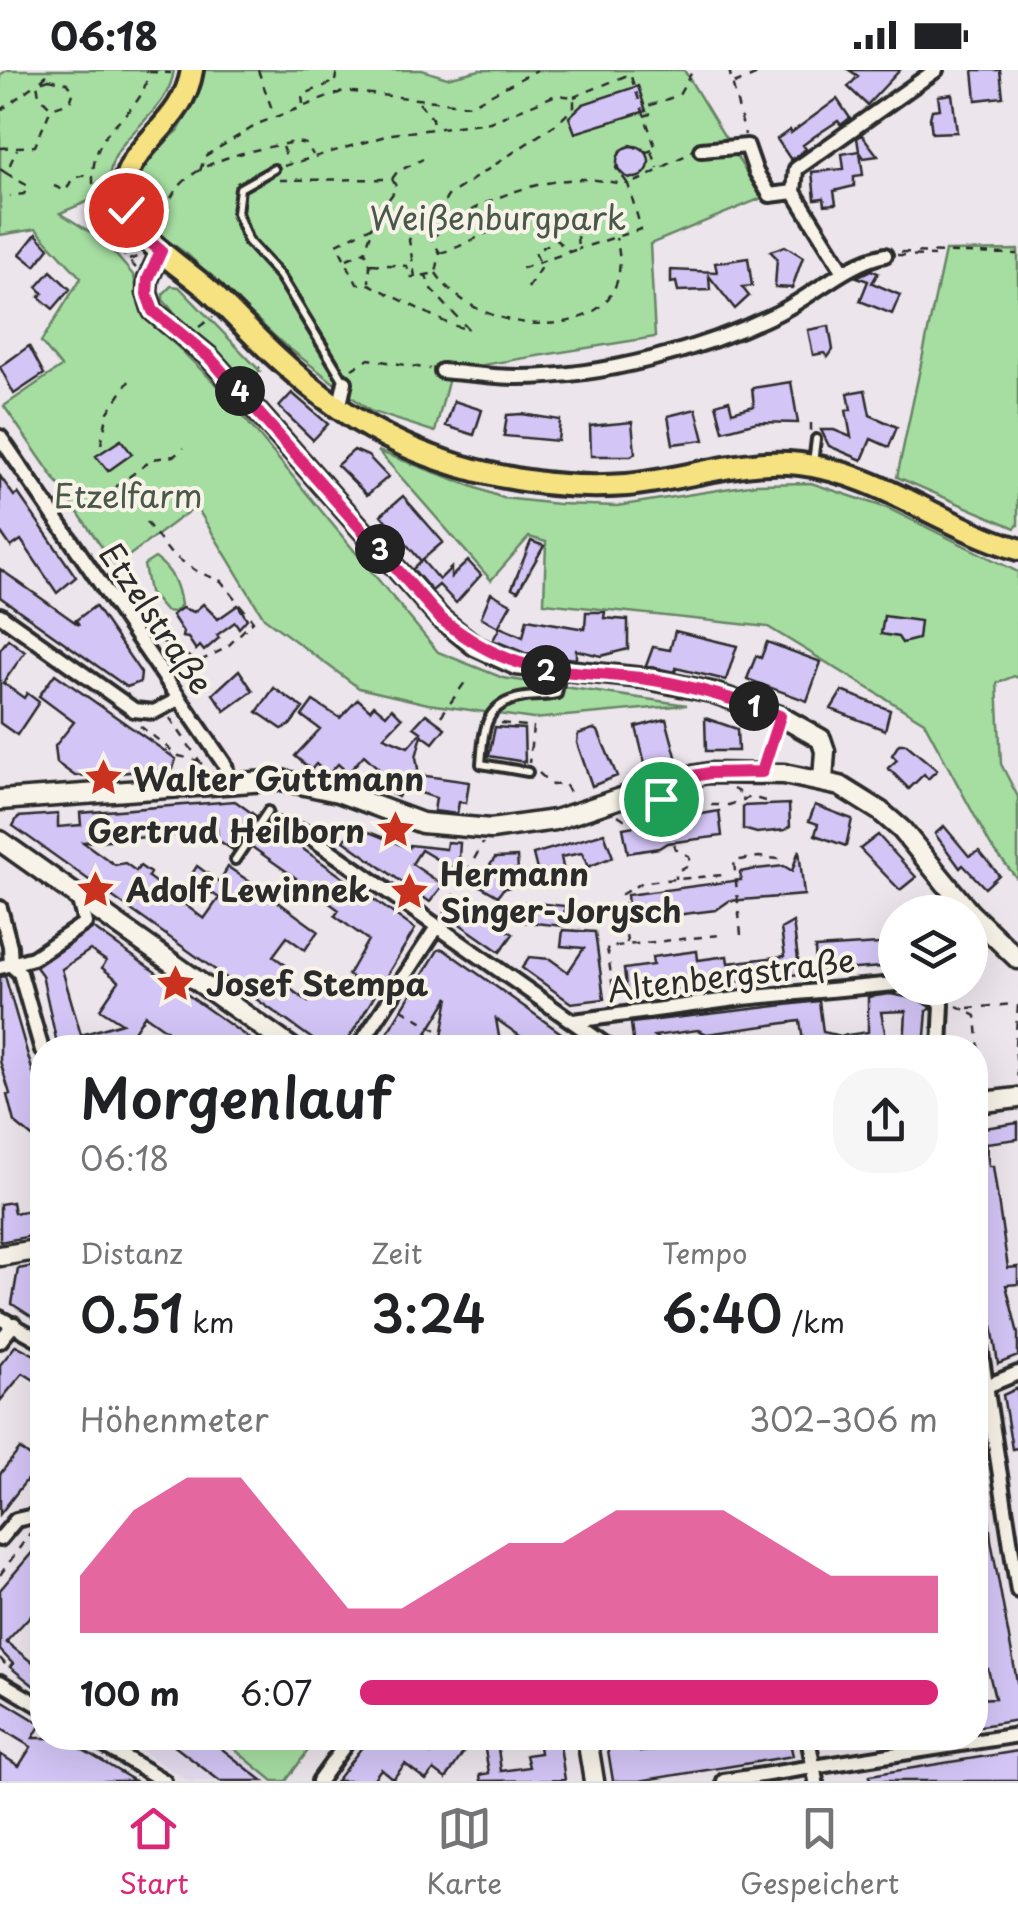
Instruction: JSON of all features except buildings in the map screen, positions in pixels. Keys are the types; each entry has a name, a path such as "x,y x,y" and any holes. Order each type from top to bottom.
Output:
{"main road":[{"path":"184,72 183,103 138,152 125,178 124,200 132,223 162,242 268,350 340,409 414,448 464,466 525,481 601,486 764,463 813,466 861,480 1016,549"},
{"path":"162,242 148,279 147,294 153,311 209,357 440,618 475,646 501,658 561,672 643,678 694,688 780,716 821,740 825,751 823,780"},
{"path":"0,800 230,782 310,784 422,823 491,829 554,820 654,784 709,773 762,772 823,780 858,795 902,830 955,895"},
{"path":"0,841 274,1035"},
{"path":"988,930 1018,959"},
{"path":"988,1102 1018,1098"},
{"path":"0,1256 30,1251"},
{"path":"588,1750 594,1781"}],"street":[{"path":"844,272 794,192 796,170 936,70"},
{"path":"701,150 747,146 770,195 794,192"},
{"path":"442,371 516,378 632,362 752,324 792,305 844,272 885,255"},
{"path":"340,409 345,382"},
{"name":"Etzelstraße","path":"0,436 225,765 230,782"},
{"path":"0,614 134,710 154,712 179,699"},
{"path":"302,831 593,1035"},
{"path":"5,966 33,958 85,923 78,897"},
{"path":"0,908 10,946 5,966"},
{"path":"366,1035 436,927"},
{"path":"5,966 20,973 38,1035"},
{"name":"Altenbergstraße","path":"574,1021 878,986"},
{"path":"941,1035 942,1005"},
{"path":"0,1318 30,1334"},
{"path":"0,1341 14,1324"},
{"path":"988,1385 1018,1373"},
{"path":"988,1426 1018,1591"},
{"path":"0,1539 16,1520 30,1519"},
{"path":"0,1678 30,1699"},
{"path":"988,1741 1018,1735"},
{"path":"112,1750 164,1781"},
{"path":"319,1781 341,1750"},
{"path":"724,1781 814,1774 940,1750"}],"lane":[{"path":"274,169 240,188 237,213 248,241 280,276 345,382"},
{"path":"813,466 814,438"},
{"path":"529,768 481,764 484,721 513,699 558,694 561,672"},
{"path":"235,860 268,811"}],"path":[{"path":"0,122 0,113 52,70"},
{"path":"258,70 274,117"},
{"path":"334,82 336,70"},
{"path":"200,171 205,156 274,117 344,91 471,105 538,70"},
{"path":"644,116 650,114 648,106 679,95 693,70"},
{"path":"729,70 747,146"},
{"path":"733,84 766,70"},
{"path":"148,279 110,238 92,172 100,144 143,94 147,71 184,72"},
{"path":"274,169 392,134 490,122 556,95 574,97 630,74 656,149 630,145 620,151 616,168 628,184 641,228 520,269"},
{"path":"37,83 59,79 74,91 70,102 50,108"},
{"path":"334,82 344,91"},
{"path":"304,105 302,95 334,82"},
{"path":"37,83 39,96 50,108"},
{"path":"427,232 448,196 559,122 574,106 574,97"},
{"path":"419,102 432,118 433,128"},
{"path":"0,148 35,146 50,108"},
{"path":"162,242 170,201 181,184 200,171 234,157 282,145 307,144 314,156"},
{"path":"282,145 289,164"},
{"path":"6,173 17,148"},
{"path":"651,150 658,169"},
{"path":"432,238 464,212 499,197 571,180 628,184 650,178 658,169 701,150"},
{"path":"392,179 397,172 423,159"},
{"path":"0,170 28,186 24,194 10,196"},
{"path":"54,186 66,191 72,179 92,172"},
{"path":"278,180 310,176 392,179"},
{"path":"369,284 370,264 365,251 376,215 397,188 392,179"},
{"path":"440,253 503,224 553,213 576,222 578,249"},
{"path":"373,226 337,244 357,284 369,284 448,324 469,330 430,288 426,275"},
{"path":"416,276 409,240 416,227 427,232 440,253 436,273 451,294 478,310 519,324 550,326 590,312 611,294 621,257 616,236"},
{"path":"528,288 539,275 540,262 535,252 556,240 570,252"},
{"path":"346,260 365,251"},
{"path":"885,255 1018,255"},
{"path":"370,264 407,266 410,277 436,273"},
{"path":"188,339 225,306"},
{"path":"345,382 349,372 369,359 442,371"},
{"path":"248,376 257,368"},
{"path":"101,444 108,412 129,381"},
{"path":"811,418 814,438"},
{"path":"90,506 153,459 174,456 184,448"},
{"path":"136,503 148,494"},
{"path":"146,522 171,554 198,572 221,581 253,621 226,648 198,662 158,639"},
{"path":"441,716 468,678"},
{"path":"164,708 203,762 210,784"},
{"path":"134,710 140,726 179,756 203,762"},
{"path":"762,772 780,716"},
{"path":"484,721 532,727 529,768 552,785 565,784"},
{"path":"364,792 372,772"},
{"path":"654,784 668,808 675,849 690,860 690,864 676,872 676,879"},
{"path":"610,800 619,818 668,808 729,805 751,796 765,801"},
{"path":"740,935 734,861 780,859"},
{"path":"436,927 473,862"},
{"path":"628,945 622,894 644,882 723,875"},
{"path":"616,1014 607,947 720,936"},
{"path":"388,1001 435,1030 434,1035"},
{"path":"947,1005 967,1009 1018,1005 1018,1079"},
{"path":"967,1009 976,1016 977,1035"},
{"path":"0,1575 30,1532"},
{"path":"0,1658 6,1665 0,1678"}],"shaded area":[{"path":"140,1750 233,1750 270,1781 188,1781"}],"green space":[{"name":"Etzelfarm","path":"7,70 174,70 164,97 113,161 108,193 60,213 104,241 134,276 141,311 218,386 438,652 503,678 687,705 533,719 428,704 359,688 264,618 196,506 115,566 4,406 61,367 41,342 81,278 36,229 0,235 0,75"},
{"name":"Weißenburgpark","path":"203,70 422,70 447,78 480,70 684,70 762,198 650,244 655,337 451,370 435,432 370,411 281,342 188,255 139,220 133,203 134,178 150,155 178,131 196,100"},
{"path":"1018,250 1015,528 897,477 945,251"},
{"path":"171,286 179,287 260,371 242,386 163,300"},
{"path":"378,451 503,498 558,504 617,506 756,484 811,483 887,508 1018,572 1018,678 997,683 1001,764 1018,797 1018,880 991,846 924,722 768,627 544,603 546,542 529,537 491,580"},
{"path":"155,558 176,584 181,605 174,612 165,611 149,592 144,565"},
{"path":"236,1750 308,1750 286,1781 273,1781"}],"place":[{"name":"Walter Guttmann","path":"103,778"},
{"name":"Gertrud Heilborn","path":"395,830"},
{"name":"Adolf Lewinnek","path":"96,889"},
{"name":"Hermann Singer-Jorysch","path":"410,891"},
{"name":"Josef Stempa","path":"176,983"}],"route":[{"path":"126,210 138,232 161,251 148,279 147,294 153,311 209,357 440,618 475,646 516,664 561,672 643,678 711,692 780,716 762,772 709,773 654,784 661,799"}]}
